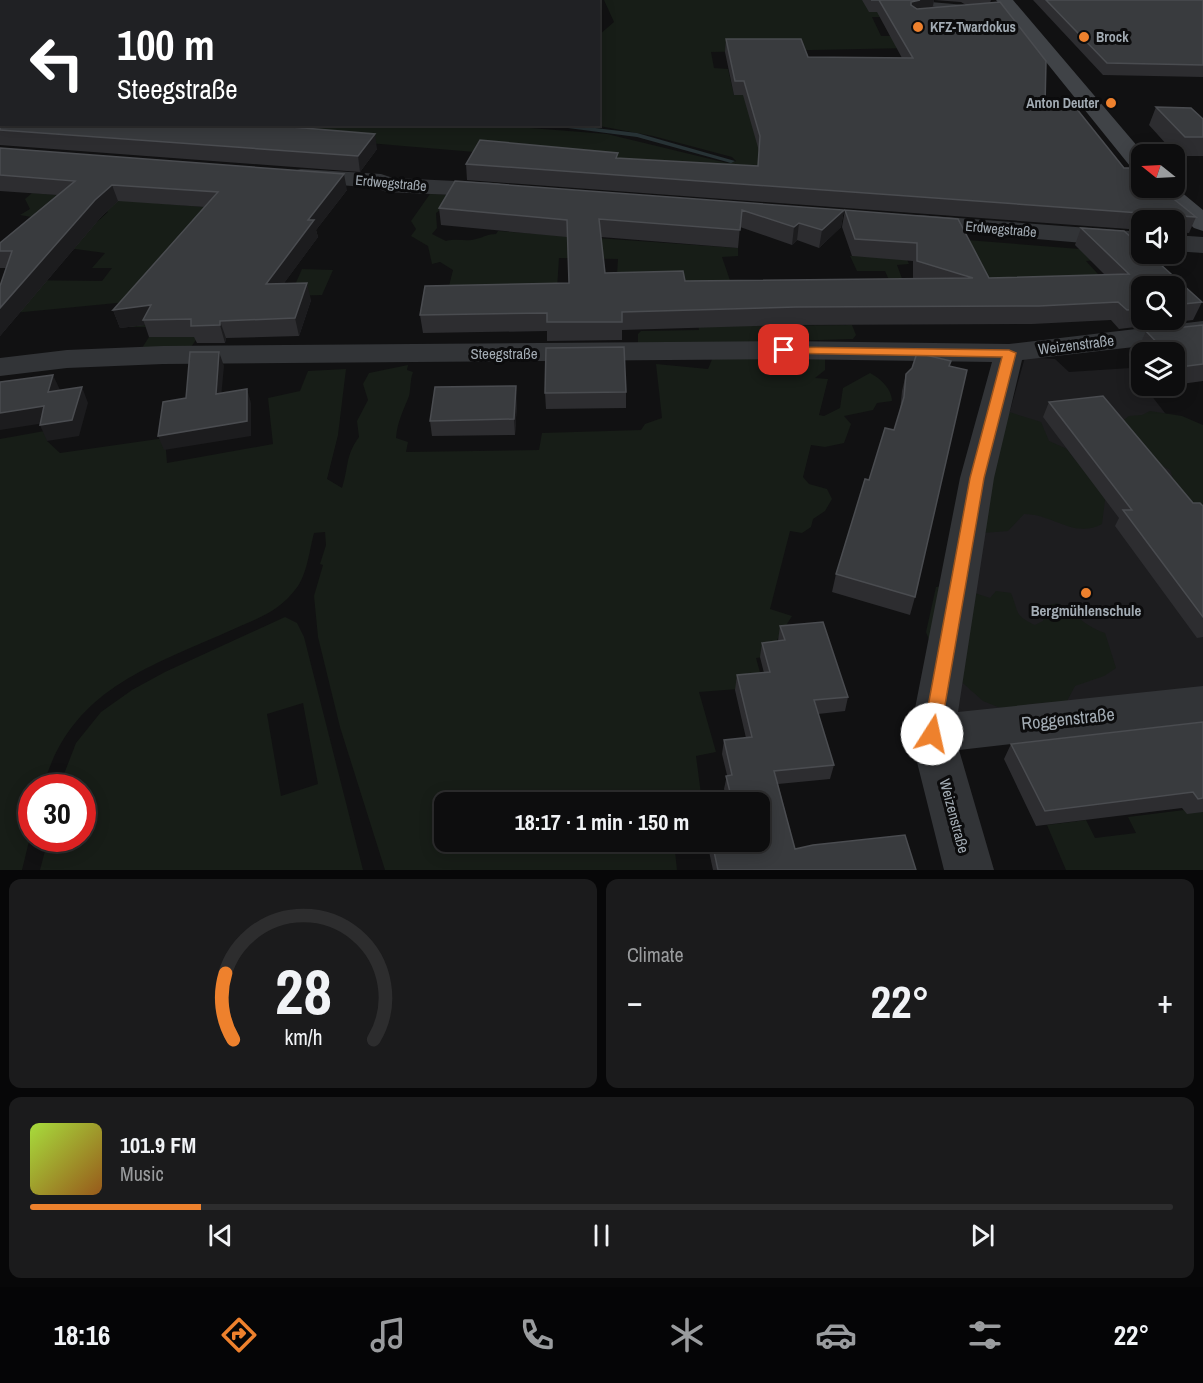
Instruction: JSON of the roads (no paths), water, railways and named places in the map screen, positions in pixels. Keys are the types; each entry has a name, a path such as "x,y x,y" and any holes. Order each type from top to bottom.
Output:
{"main road":[{"path":"1001,7 1131,154"},
{"path":"1174,198 1203,223"}],"street":[{"name":"Erdwegstraße","path":"274,174 381,181 387,185 524,192"},
{"name":"Erdwegstraße","path":"892,221 1131,239"},
{"path":"1185,244 1203,245"},
{"name":"Weizenstraße","path":"969,870 932,734 977,478 1009,353 1203,330"},
{"name":"Steegstraße","path":"0,367 67,359 163,355 784,350 1009,353"},
{"name":"Roggenstraße","path":"932,734 1203,704"}],"lane":[{"path":"898,1 926,2 977,9"},
{"path":"936,16 1001,7"}],"waterway":[{"path":"558,126 637,135 731,161"}],"place":[{"name":"KFZ-Twardokus","path":"918,27"},
{"name":"Brock","path":"1084,37"},
{"name":"Anton Deuter","path":"1111,103"},
{"name":"Bergmühlenschule","path":"1086,593"}]}
